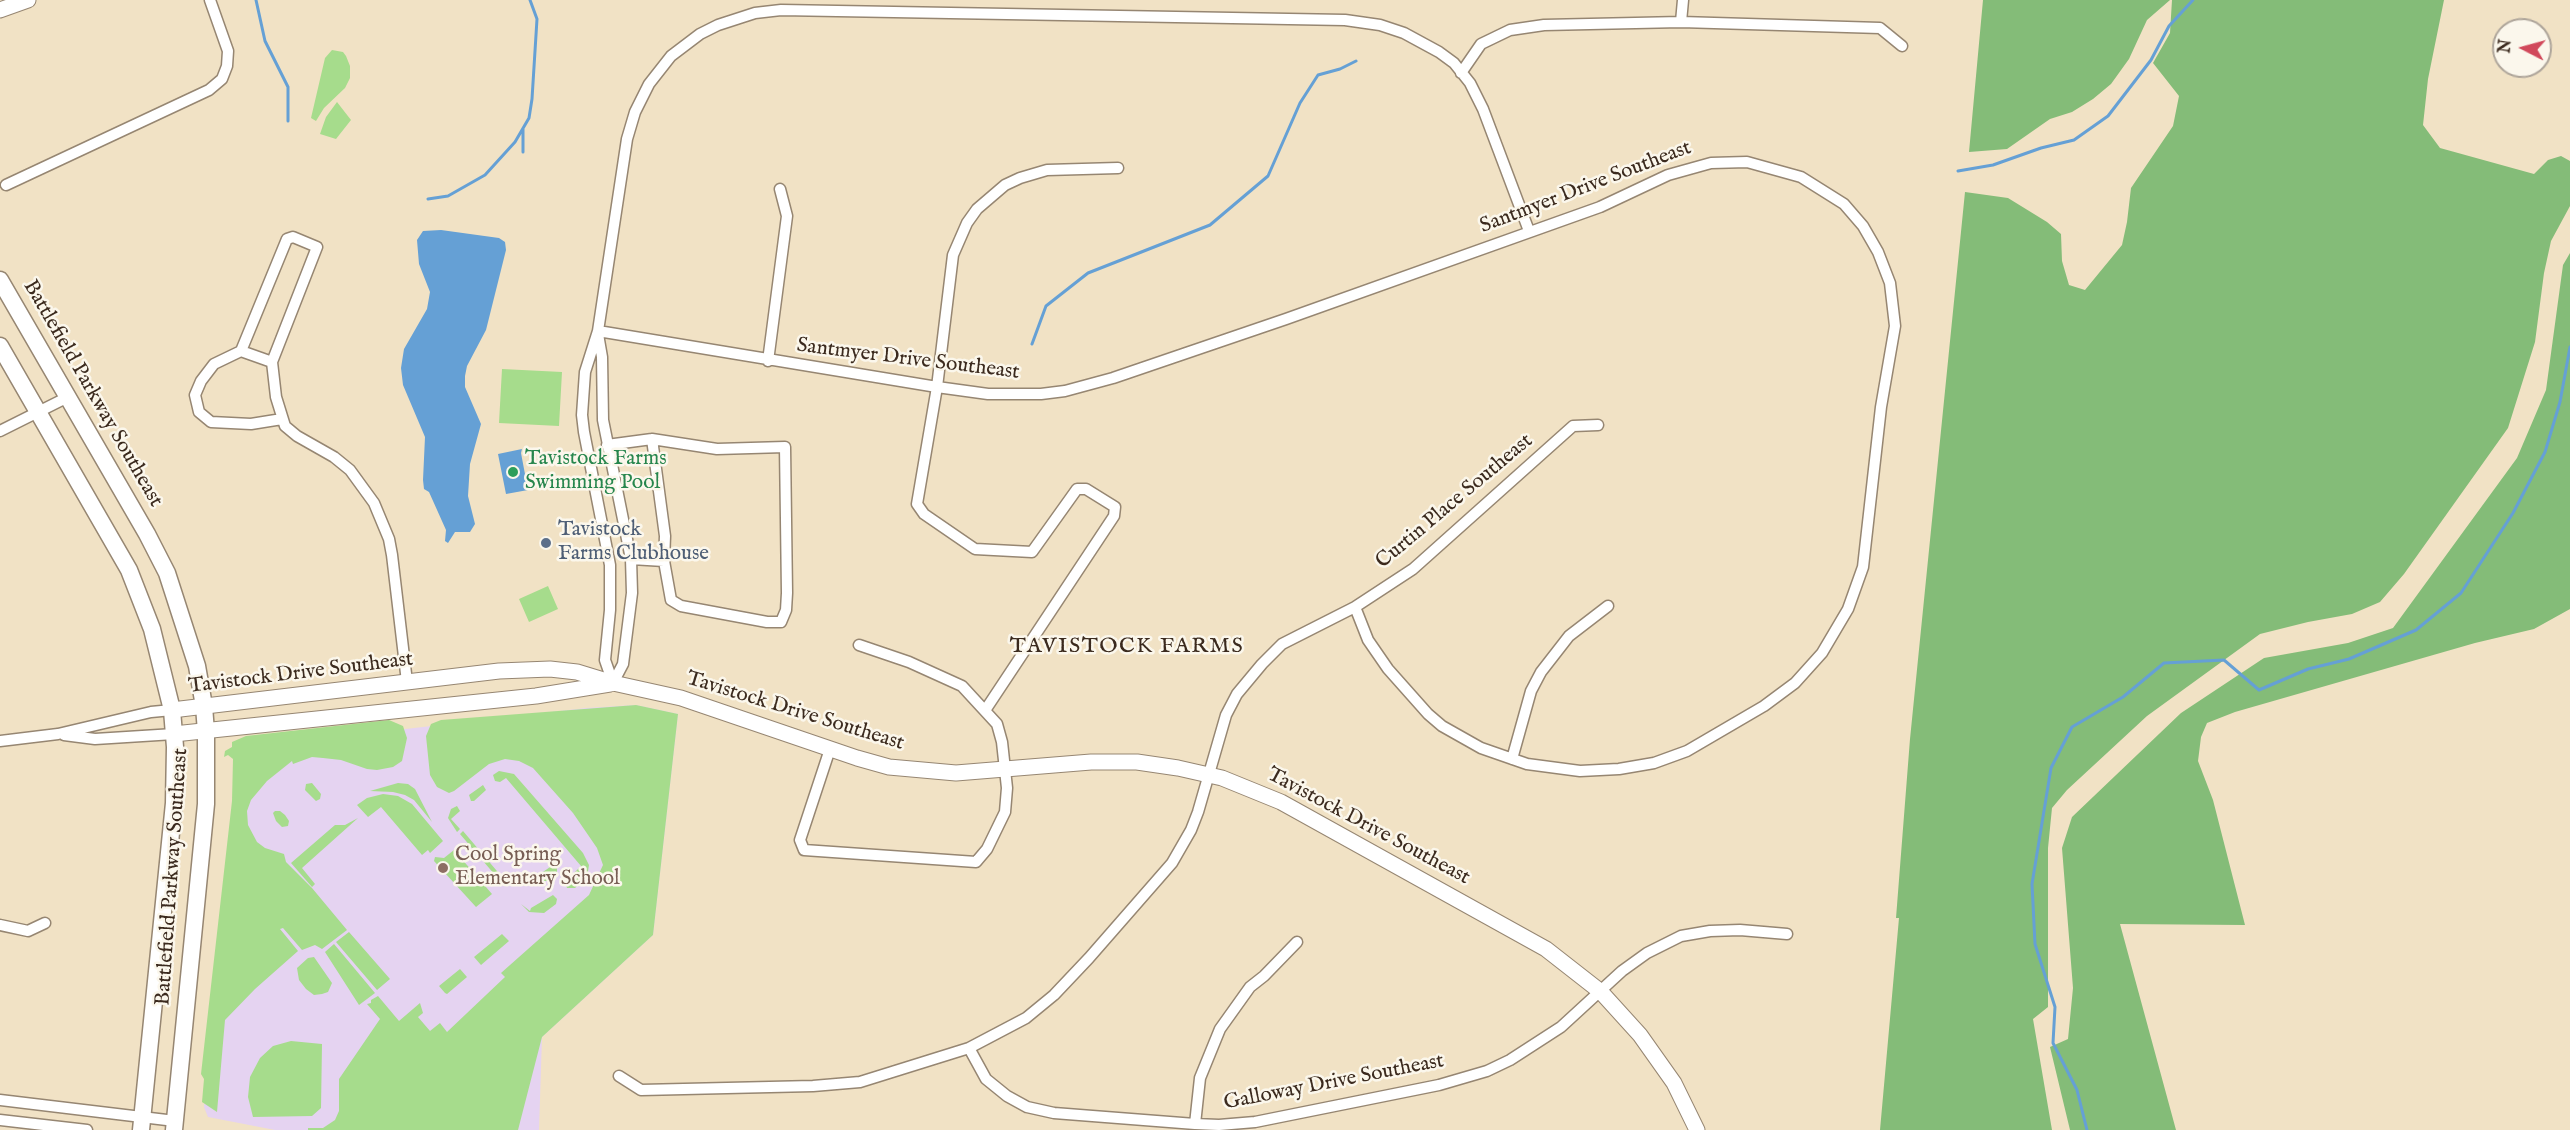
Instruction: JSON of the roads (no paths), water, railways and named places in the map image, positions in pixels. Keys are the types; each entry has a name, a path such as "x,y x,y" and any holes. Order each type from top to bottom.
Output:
{"main road":[{"name":"Battlefield Parkway Southeast","path":"0,280 147,534 166,573 190,642 204,706 206,804 174,1125"},
{"name":"Battlefield Parkway Southeast","path":"0,346 129,570 152,628 172,710 174,803 142,1123"}],"street":[{"path":"0,10 28,0"},
{"path":"6,186 209,90 222,79 227,66 228,51 210,0"},
{"path":"1681,22 1683,0"},
{"path":"613,684 605,660 610,610 610,565 582,416 585,372 598,331 627,140 641,98 660,69 685,44 700,34 736,18 781,10 1359,21 1404,33 1422,42 1446,57 1470,83 1484,109 1529,231"},
{"path":"1461,73 1481,44 1510,30 1527,26 1681,22 1880,28 1902,46"},
{"name":"Santmyer Drive Southeast","path":"598,331 768,361 937,387 1017,395 1065,391 1090,385 1286,319 1600,207 1668,174 1690,167 1736,161 1771,167 1801,177 1819,186 1844,204 1863,226 1878,252 1890,283 1895,326 1881,407 1863,567 1848,609 1822,653 1795,683 1728,729 1687,751 1654,763 1619,770 1580,771 1542,767 1512,759 1470,742 1442,726 1425,711 1388,669 1368,640 1355,607"},
{"path":"986,710 1114,516 1115,507 1086,489 1077,489 1032,552 975,549 924,514 917,504 937,387 953,255 967,223 978,208 1005,185 1036,172 1118,168"},
{"path":"768,361 787,216 780,189"},
{"path":"241,351 287,239 293,237 317,247 272,362 273,378 285,426 350,470 374,503 389,539 392,555 407,682"},
{"path":"598,331 602,357 601,400 607,445 631,560 632,593 623,663 613,684"},
{"path":"272,362 241,351 220,359 201,381 195,395 199,412 211,422 251,424 282,419"},
{"path":"0,431 68,397"},
{"name":"Curtin Place Southeast","path":"619,1076 641,1090 813,1086 860,1082 969,1048 1026,1018 1054,995 1172,863 1198,812 1226,715 1237,694 1252,675 1282,644 1355,607 1413,569 1573,426 1598,425"},
{"path":"607,445 652,439 717,449 785,447 787,593 786,610 781,622 768,622 675,605 668,595 664,561 665,536 652,439"},
{"path":"631,560 664,561"},
{"path":"1512,759 1531,691 1541,672 1569,636 1608,606"},
{"path":"830,749 800,840 804,850 976,862 987,849 1005,812 1007,788 1002,742 997,724 962,686 909,662 859,645"},
{"name":"Tavistock Drive Southeast","path":"172,710 499,671 550,669 577,672 613,684 681,698 889,767 956,773 1107,761 1161,764 1210,775 1281,802 1546,949 1601,992 1623,1015 1674,1083 1697,1130"},
{"name":"Tavistock Drive Southeast","path":"174,735 536,696 613,684"},
{"path":"0,741 58,735 141,714 172,710"},
{"path":"58,735 95,739 174,735"},
{"path":"0,925 28,931 45,923"},
{"name":"Galloway Drive Southeast","path":"969,1048 986,1079 1007,1096 1028,1107 1054,1113 1195,1124 1255,1122 1439,1085 1487,1071 1510,1060 1561,1027 1622,971 1647,953 1681,936 1730,930 1787,934"},
{"path":"1195,1124 1200,1078 1220,1029 1250,987 1297,942"},
{"path":"0,1100 142,1123 174,1125"},
{"path":"0,1120 87,1130"}],"water":[{"path":"441,230 499,238 505,242 506,250 486,330 467,366 465,376 465,387 481,424 470,464 468,496 475,524 470,532 455,532 448,543 445,541 446,530 429,492 424,489 425,437 403,385 401,368 404,349 427,309 430,292 419,264 417,240 423,231"},
{"name":"Tavistock Farms Swimming Pool","path":"522,449 528,490 506,494 498,454"}],"waterway":[{"path":"256,0 265,41 288,87 288,121"},
{"path":"428,199 448,196 485,175 515,142 529,118 537,19 530,0"},
{"path":"1958,171 1993,165 2041,148 2074,140 2108,116 2151,60 2169,26 2193,0"},
{"path":"1032,344 1046,306 1088,273 1210,225 1268,176 1300,103 1318,75 1340,69 1356,61"},
{"path":"523,129 523,152"},
{"path":"2087,1130 2077,1090 2053,1043 2055,1007 2035,944 2032,884 2051,768 2072,727 2123,697 2164,663 2224,660 2259,690 2308,669 2349,659 2416,630 2461,593 2513,513 2545,452 2560,402 2570,347"}],"place":[{"name":"Tavistock Farms Swimming Pool","path":"513,472"},
{"name":"Tavistock Farms Clubhouse","path":"546,543"},
{"name":"Cool Spring Elementary School","path":"443,868"}],"district":[{"name":"TAVISTOCK FARMS","path":"1127,647"}]}
